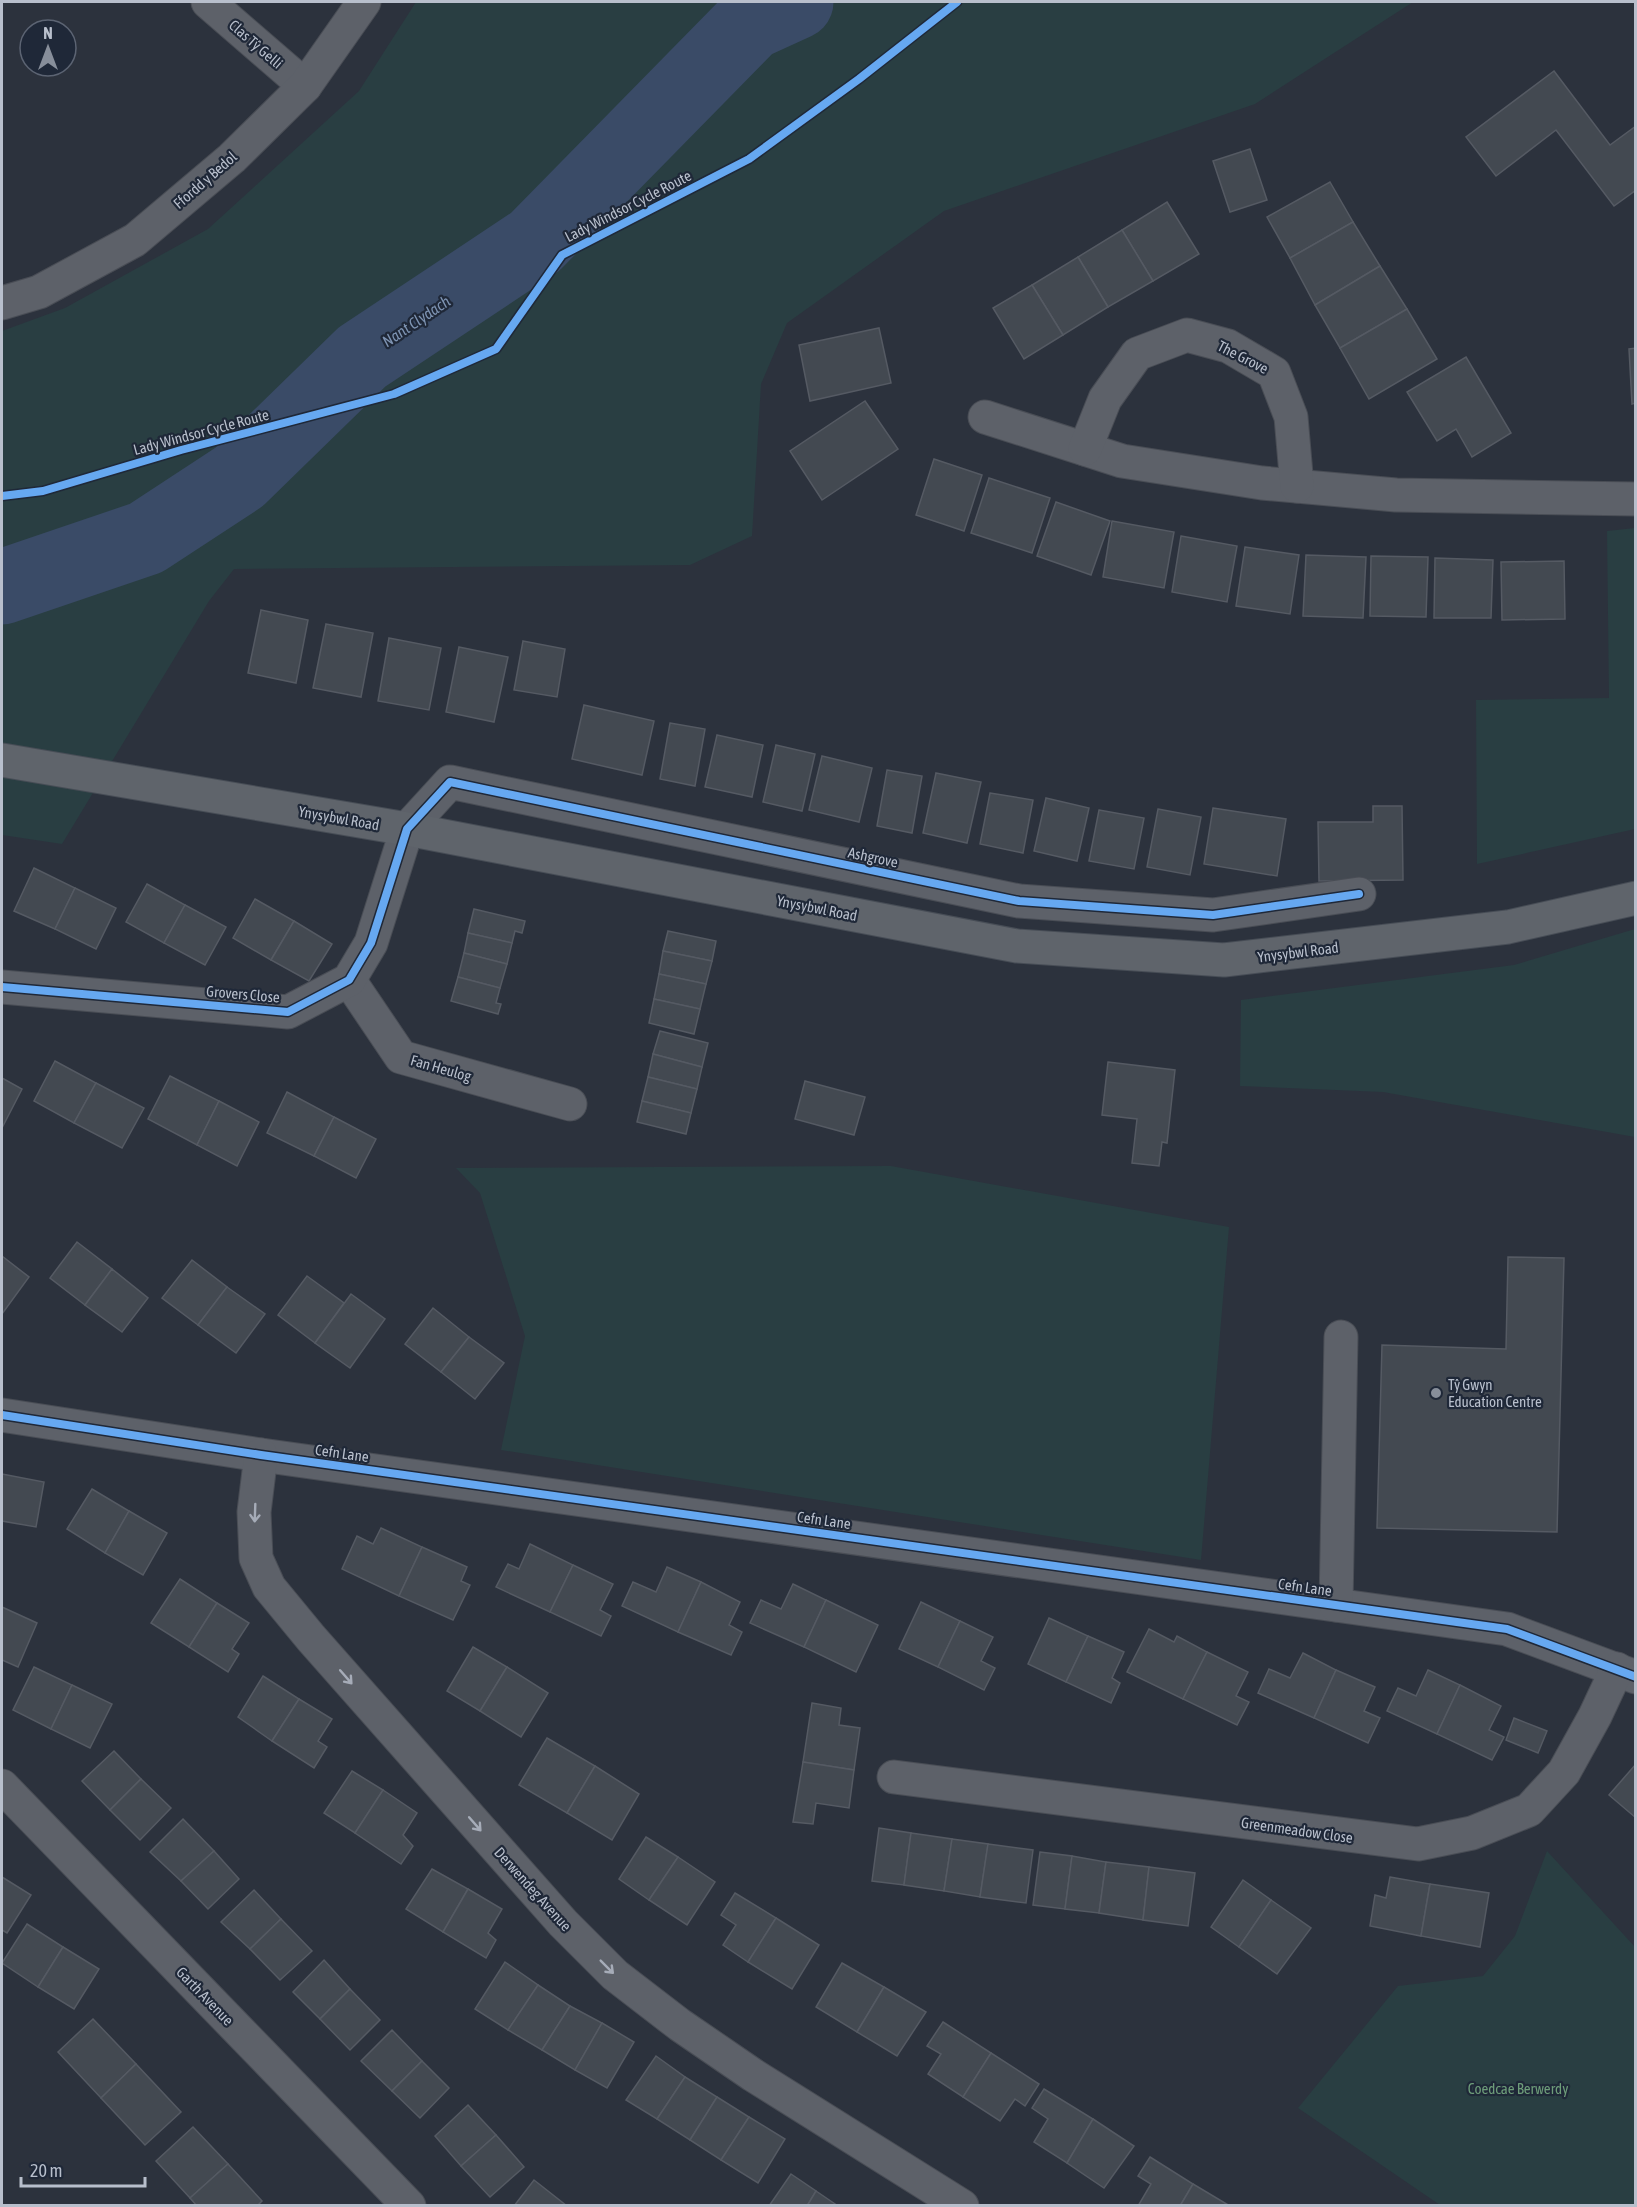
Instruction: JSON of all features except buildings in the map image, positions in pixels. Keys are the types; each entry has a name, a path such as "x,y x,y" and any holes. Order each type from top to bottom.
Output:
{"main road":[{"name":"Ynysybwl Road","path":"2,760 407,829 1017,946 1224,960 1508,927 1635,898"}],"street":[{"name":"Clas Tŷ Gelli","path":"208,2 305,86"},
{"name":"Ffordd y Bedol","path":"2,303 39,292 135,240 232,158 305,86 364,2"},
{"name":"The Grove","path":"1085,449 1105,399 1137,354 1187,335 1228,346 1274,373 1291,417 1297,486"},
{"path":"985,417 1122,461 1262,483 1396,495 1635,499"},
{"name":"Ashgrove","path":"407,829 450,782 1020,901 1214,915 1359,894"},
{"path":"349,980 371,942 407,829"},
{"name":"Grovers Close","path":"2,987 288,1012 349,980"},
{"name":"Fan Heulog","path":"349,980 401,1057 570,1104"},
{"path":"1336,1605 1341,1337"},
{"name":"Cefn Lane","path":"2,1415 261,1455 1507,1629 1626,1673"},
{"name":"Derwendeg Avenue","path":"261,1455 254,1512 256,1558 269,1587 319,1647 563,1923 615,1975 680,2025 753,2075 962,2205"},
{"name":"Greenmeadow Close","path":"894,1777 1418,1844 1472,1833 1529,1810 1564,1773 1595,1716 1626,1673"},
{"name":"Garth Avenue","path":"2,1786 409,2205"}],"green space":[{"path":"416,2 1413,2 1255,104 944,211 787,323 761,384 752,536 690,565 234,569 209,601 62,844 2,835 2,331 65,308 208,229 359,91"},
{"path":"1635,528 1635,829 1477,864 1476,700 1609,698 1607,531"},
{"path":"1635,929 1635,1137 1383,1092 1240,1086 1241,1000 1514,965"},
{"path":"891,1166 1229,1227 1201,1560 501,1450 525,1336 480,1193 456,1168"},
{"name":"Coedcae Berwerdy","path":"1547,1851 1635,1947 1635,2205 1440,2205 1298,2108 1398,1986 1483,1976 1515,1936"}],"waterway":[{"name":"Nant Clydach","path":"2,587 146,538 239,477 362,357 535,242 750,23 796,2"}],"cycle path":[{"name":"Lady Windsor Cycle Route","path":"2,496 43,491 181,450 394,394 496,349 562,255 749,159 859,79 957,2"},
{"path":"2,987 288,1012 349,980 371,943 407,829 450,782 1019,901 1213,915 1359,894"},
{"path":"2,1415 261,1455 1507,1629 1636,1677"}],"place":[{"name":"Tŷ Gwyn Education Centre","path":"1436,1393"}]}
